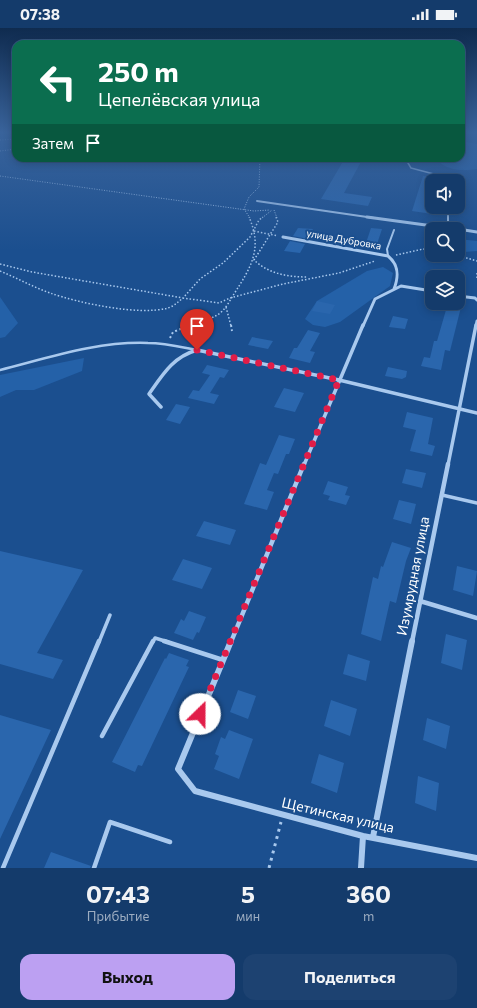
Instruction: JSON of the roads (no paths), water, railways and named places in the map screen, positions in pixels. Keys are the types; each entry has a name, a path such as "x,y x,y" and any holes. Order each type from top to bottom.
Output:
{"street":[{"path":"257,201 425,225"},
{"path":"465,230 477,232"},
{"name":"улица Дубровка","path":"283,237 388,256 394,260 398,269 397,283 394,290"},
{"path":"223,660 374,299 401,286 425,290"},
{"path":"465,297 475,298 477,300"},
{"name":"Изумрудная улица","path":"373,837 459,409 474,344 477,321"},
{"path":"161,407 149,394 170,364 185,353 197,350 339,380 477,413"},
{"path":"420,601 477,618"},
{"name":"Щетинская улица","path":"223,660 178,769 195,791 363,836 477,858"},
{"path":"361,868 363,836"}],"lane":[{"path":"423,171 434,174"},
{"path":"388,256 387,249 394,230"},
{"path":"0,370 99,347 133,344 166,344 197,350"},
{"path":"442,495 477,503"},
{"path":"3,868 110,615"},
{"path":"102,736 155,638 223,660"},
{"path":"94,868 110,822 170,842"}]}
